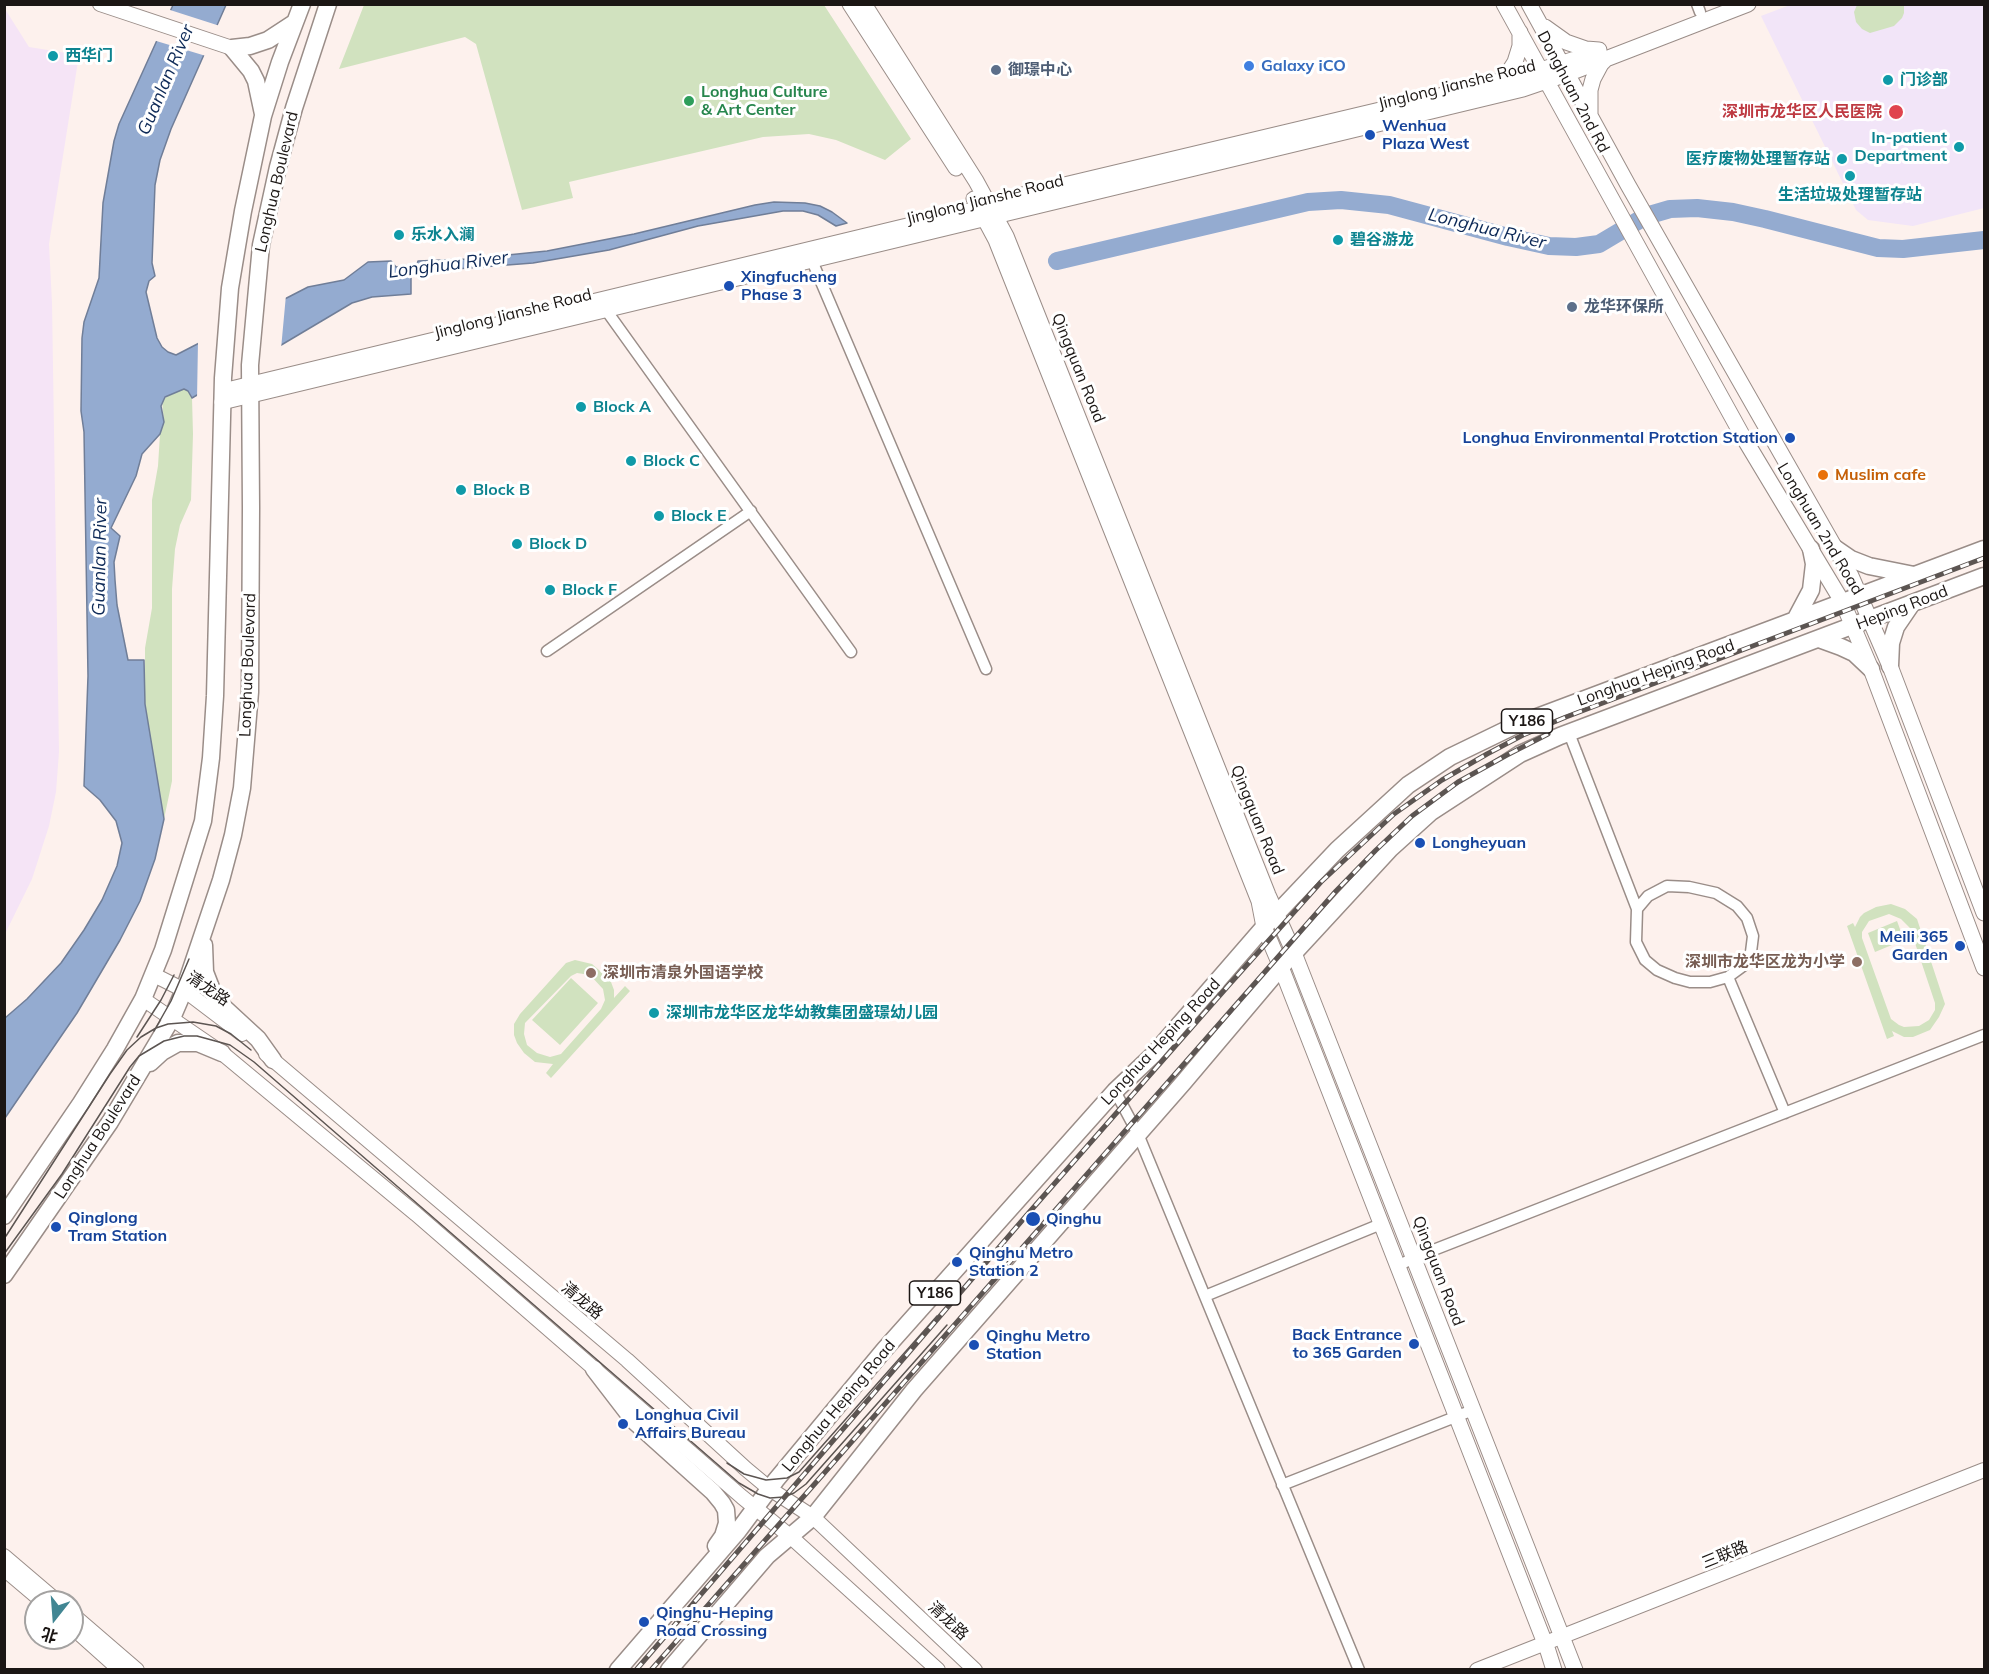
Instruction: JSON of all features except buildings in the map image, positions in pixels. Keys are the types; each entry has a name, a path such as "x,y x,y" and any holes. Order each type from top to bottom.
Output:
{"main road":[{"name":"Longhua Boulevard","path":"4,1216 81,1103 143,999 154,975 201,830 209,781 215,696 223,390 230,288 263,116 302,4"},
{"name":"Longhua Boulevard","path":"4,1275 110,1122 172,1018 206,924 233,835 242,788 250,692 249,365 261,245 294,108 328,4"},
{"name":"Donghuan 2nd Rd","path":"1504,4 1610,196"},
{"name":"Donghuan 2nd Rd","path":"1530,4 1590,119 1628,185"},
{"name":"Jinglong Jianshe Road","path":"1604,55 1698,8 1720,4"},
{"name":"Jinglong Jianshe Road","path":"250,390 987,212 1523,89 1544,76 1748,4"},
{"name":"Qingquan Road","path":"861,5 926,100 987,212 1006,236 1268,895 1294,953 1575,1670"},
{"path":"232,48 250,46 278,36 295,21"},
{"path":"1539,21 1566,42 1604,55 1593,79 1590,119"},
{"path":"1499,81 1508,74 1515,62 1520,46 1520,32"},
{"path":"232,48 256,81 263,116"},
{"name":"Jinglong Jianshe Road","path":"987,212 1018,196 1499,81 1544,76"},
{"name":"Longhuan 2nd Road","path":"1628,185 1861,597 1890,666 1984,914"},
{"name":"Longhuan 2nd Road","path":"1610,196 1742,435 1843,603 1871,669 1984,968"},
{"name":"Qingquan Road","path":"987,212 996,240 1259,901 1264,927 1554,1670"},
{"name":"Jinglong Jianshe Road","path":"223,390 250,390 606,309 809,255"},
{"path":"1834,548 1851,559 1869,566 1915,576"},
{"path":"1794,622 1810,590 1814,564 1811,549"},
{"name":"Heping Road","path":"1843,603 1984,549"},
{"name":"Heping Road","path":"1819,639 1984,576"},
{"name":"Longhua Heping Road","path":"618,1670 738,1532 770,1489 884,1350 1115,1090 1153,1055 1264,927 1337,850 1408,785 1450,757 1516,725 1843,603"},
{"path":"1890,666 1891,643 1896,627 1911,605"},
{"path":"1819,639 1854,653 1871,669"},
{"name":"Longhua Heping Road","path":"669,1670 767,1556 813,1517 914,1390 1281,967 1390,849 1431,812 1520,754 1569,733 1819,639"},
{"path":"206,924 203,963 211,990 220,1004 258,1039 273,1060"},
{"path":"137,1077 155,1058 178,1043 198,1043 222,1053"},
{"path":"594,1369 634,1421 713,1492 726,1510 727,1523 723,1536 701,1566 693,1583"}],"street":[{"path":"99,4 232,48"},
{"path":"809,255 986,669"},
{"path":"606,309 851,652"},
{"path":"547,651 751,511"},
{"path":"1569,733 1637,909 1636,942 1645,960 1657,970 1690,982 1710,982 1728,976 1743,966 1751,952 1753,936 1747,918 1737,906 1716,893 1689,887 1667,886 1648,896 1637,909"},
{"name":"清龙路","path":"154,975 184,990 208,1007 273,1060 627,1360 770,1489 813,1517 975,1670"},
{"path":"1728,976 1785,1113"},
{"path":"143,999 222,1053 416,1214 791,1537 939,1670"},
{"path":"1398,1266 1413,1258 1984,1035"},
{"path":"1115,1090 1138,1134 1359,1670"},
{"path":"1205,1296 1381,1224"},
{"path":"1282,1485 1473,1410"},
{"name":"三联路","path":"1502,1670 1563,1641 1984,1470"},
{"name":"三联路","path":"1563,1641 1984,1479"},
{"path":"4,1556 44,1590"},
{"path":"4,1569 29,1590"},
{"path":"84,1624 137,1670"},
{"path":"84,1638 120,1670"},
{"name":"三联路","path":"1477,1670 1547,1648"}],"shaded area":[{"name":"深圳市龙华区人民医院","path":"1790,5 1984,5 1984,208 1913,226 1868,220 1856,210 1761,16"},
{"path":"5,9 29,47 79,55 49,244 52,303 59,752 56,792 49,826 32,879 5,934"}],"green space":[{"name":"Longhua Culture & Art Center","path":"364,5 824,5 911,139 885,160 836,140 809,134 763,137 569,182 573,198 522,210 476,44 465,37 339,69"},
{"path":"1857,5 1904,5 1904,13 1894,26 1870,33 1856,22 1854,12"},
{"path":"184,389 192,398 191,500 180,525 175,549 172,589 172,781 164,819 145,704 145,648 152,608 152,500 158,466 160,434 164,422 162,401 169,394"},
{"path":"1891,904 1905,909 1917,919 1945,1004 1930,1030 1913,1037 1904,1037 1892,1031 1894,1036 1887,1039 1847,926 1853,923 1855,927 1864,913 1876,907","holes":["1889,914 1901,919 1910,928 1935,1003 1935,1010 1929,1020 1919,1026 1904,1027 1891,1019 1862,938 1862,932 1869,921"]},
{"path":"1897,921 1904,940 1875,952 1868,933"},
{"path":"575,960 592,964 611,982 614,998 625,986 630,991 551,1078 546,1073 553,1064 535,1062 524,1053 514,1035 514,1024 520,1014 566,963","holes":["577,973 590,975 603,989 605,1000 601,1009 561,1054 550,1057 537,1053 527,1045 524,1034 525,1023 571,976"]},
{"path":"571,978 598,1003 560,1045 532,1020"}],"water":[{"name":"Guanlan River","path":"173,5 226,5 171,129 160,160 155,185 152,263 155,276 149,281 146,292 157,338 162,347 176,355 308,287 344,280 368,262 391,261 396,267 417,264 418,261 468,259 547,251 774,202 820,206 847,223 836,226 818,215 803,211 783,211 698,226 609,250 533,263 443,270 411,275 411,294 372,297 352,303 192,398 184,389 165,397 161,406 164,422 160,434 142,454 136,476 111,528 120,536 114,562 115,580 117,605 128,660 144,660 145,704 164,819 155,859 140,901 120,940 77,1013 5,1118 5,1018 27,999 61,963 84,930 102,900 117,866 122,843 116,821 100,800 84,786 88,676 84,432 81,411 82,338 84,322 99,278 103,203 114,141 119,124"}],"pier":[{"path":"167,9 220,26 206,56 153,40"},
{"path":"286,295 281,349 197,399 198,341"}],"waterway":[{"name":"Longhua River","path":"1057,261 1308,202 1341,200 1389,205 1549,246 1576,247 1599,244 1646,216 1670,209 1697,208 1733,212 1765,219 1878,248 1903,249 1984,240"}],"tram line":[{"path":"154,1031 171,1001 189,959"},
{"path":"137,1037 174,975"},
{"path":"6,1236 110,1074 127,1050 141,1037 168,1024 193,1022 216,1026 231,1034 251,1050"},
{"path":"4,1254 62,1174 139,1056 164,1041 184,1036 197,1036 230,1045 254,1062 739,1483 758,1494 770,1498 784,1497 806,1484 947,1325"},
{"path":"727,1463 744,1474 766,1480 787,1478 799,1472 937,1316"}],"railway":[{"path":"636,1670 1026,1216 1228,986 1321,882 1394,814 1442,780 1523,735 1984,558"},
{"path":"651,1670 1336,891 1412,816 1458,782 1548,734"}],"place":[{"name":"西华门","path":"53,56"},
{"name":"Galaxy iCO","path":"1249,66"},
{"name":"御璟中心","path":"996,70"},
{"name":"门诊部","path":"1888,80"},
{"name":"Longhua Culture & Art Center","path":"689,101"},
{"name":"深圳市龙华区人民医院","path":"1896,112"},
{"name":"Wenhua Plaza West","path":"1370,135"},
{"name":"In-patient Department","path":"1959,147"},
{"name":"医疗废物处理暂存站","path":"1842,159"},
{"name":"生活垃圾处理暂存站","path":"1850,176"},
{"name":"乐水入澜","path":"399,235"},
{"name":"碧谷游龙","path":"1338,240"},
{"name":"Xingfucheng Phase 3","path":"729,286"},
{"name":"龙华环保所","path":"1572,307"},
{"name":"Block A","path":"581,407"},
{"name":"Longhua Environmental Protction Station","path":"1790,438"},
{"name":"Block C","path":"631,461"},
{"name":"Muslim cafe","path":"1823,475"},
{"name":"Block B","path":"461,490"},
{"name":"Block E","path":"659,516"},
{"name":"Block D","path":"517,544"},
{"name":"Block F","path":"550,590"},
{"name":"Longheyuan","path":"1420,843"},
{"name":"Meili 365 Garden","path":"1960,946"},
{"name":"深圳市龙华区龙为小学","path":"1857,962"},
{"name":"深圳市清泉外国语学校","path":"591,973"},
{"name":"深圳市龙华区龙华幼教集团盛璟幼儿园","path":"654,1013"},
{"name":"Qinghu","path":"1033,1219"},
{"name":"Qinglong Tram Station","path":"56,1227"},
{"name":"Qinghu Metro Station 2","path":"957,1262"},
{"name":"Back Entrance to 365 Garden","path":"1414,1344"},
{"name":"Qinghu Metro Station","path":"974,1345"},
{"name":"Longhua Civil Affairs Bureau","path":"623,1424"},
{"name":"Qinghu-Heping Road Crossing","path":"644,1622"}]}
